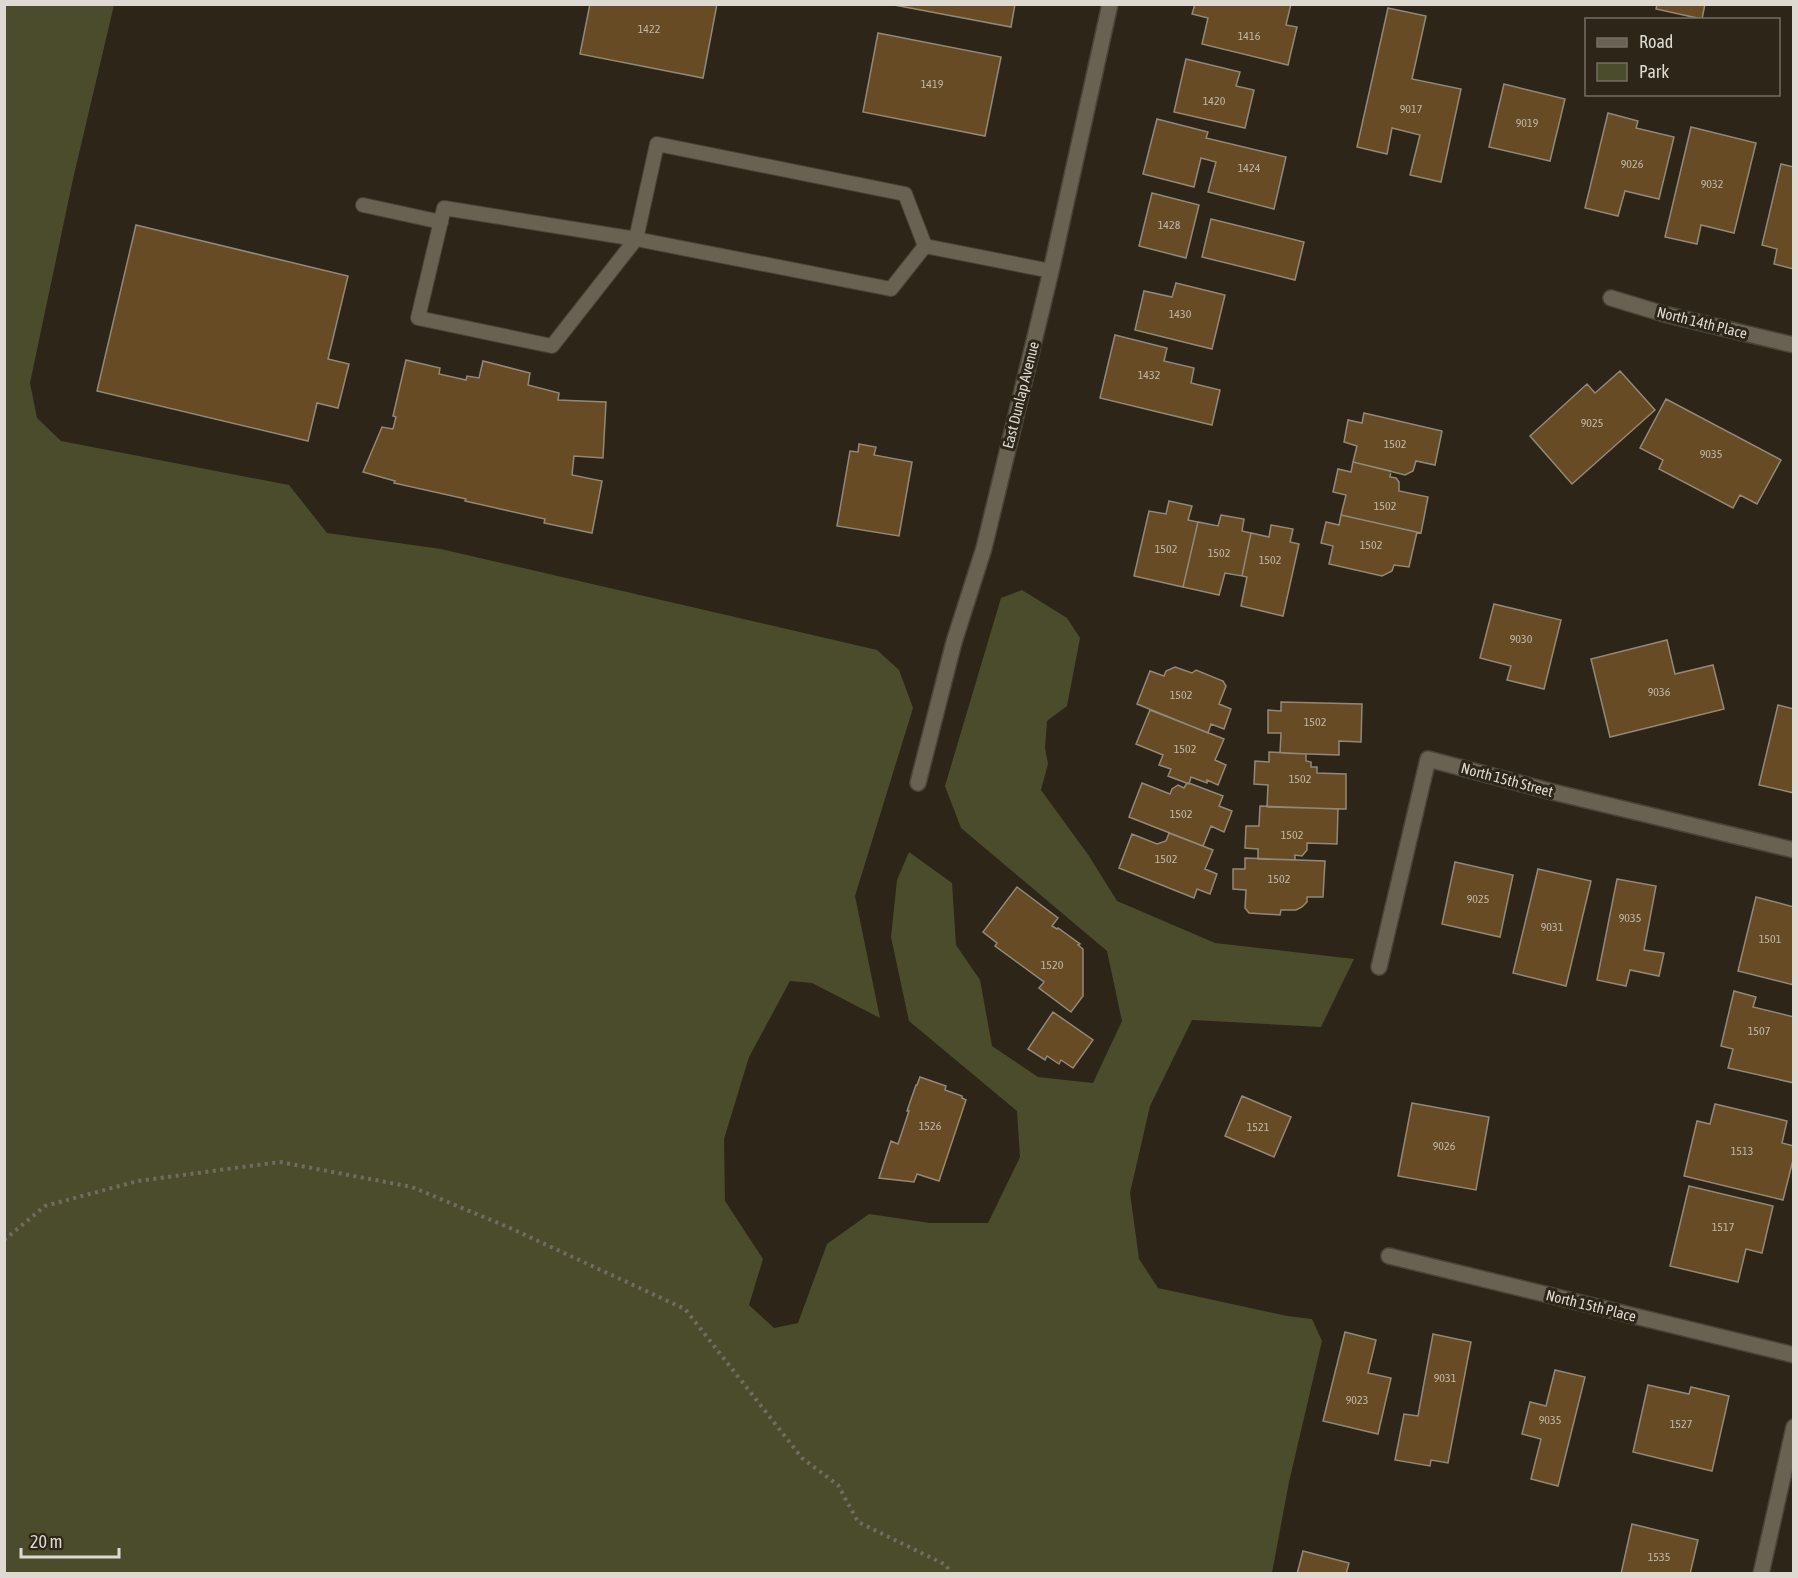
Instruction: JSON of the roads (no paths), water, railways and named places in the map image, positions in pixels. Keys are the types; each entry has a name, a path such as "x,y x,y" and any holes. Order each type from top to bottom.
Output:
{"street":[{"name":"East Dunlap Avenue","path":"918,783 954,642 984,548 1051,271 1110,4"},
{"name":"North 14th Place","path":"1611,298 1664,314 1794,345"},
{"name":"North 15th Street","path":"1379,968 1428,759 1553,792 1794,850"},
{"name":"North 15th Place","path":"1389,1256 1794,1355"},
{"path":"1761,1574 1794,1427"}],"lane":[{"path":"925,246 891,289 636,239 444,208 418,318 552,346 636,239 657,144 905,194 925,246"},
{"path":"363,205 441,222"},
{"path":"925,246 1051,271"}]}
